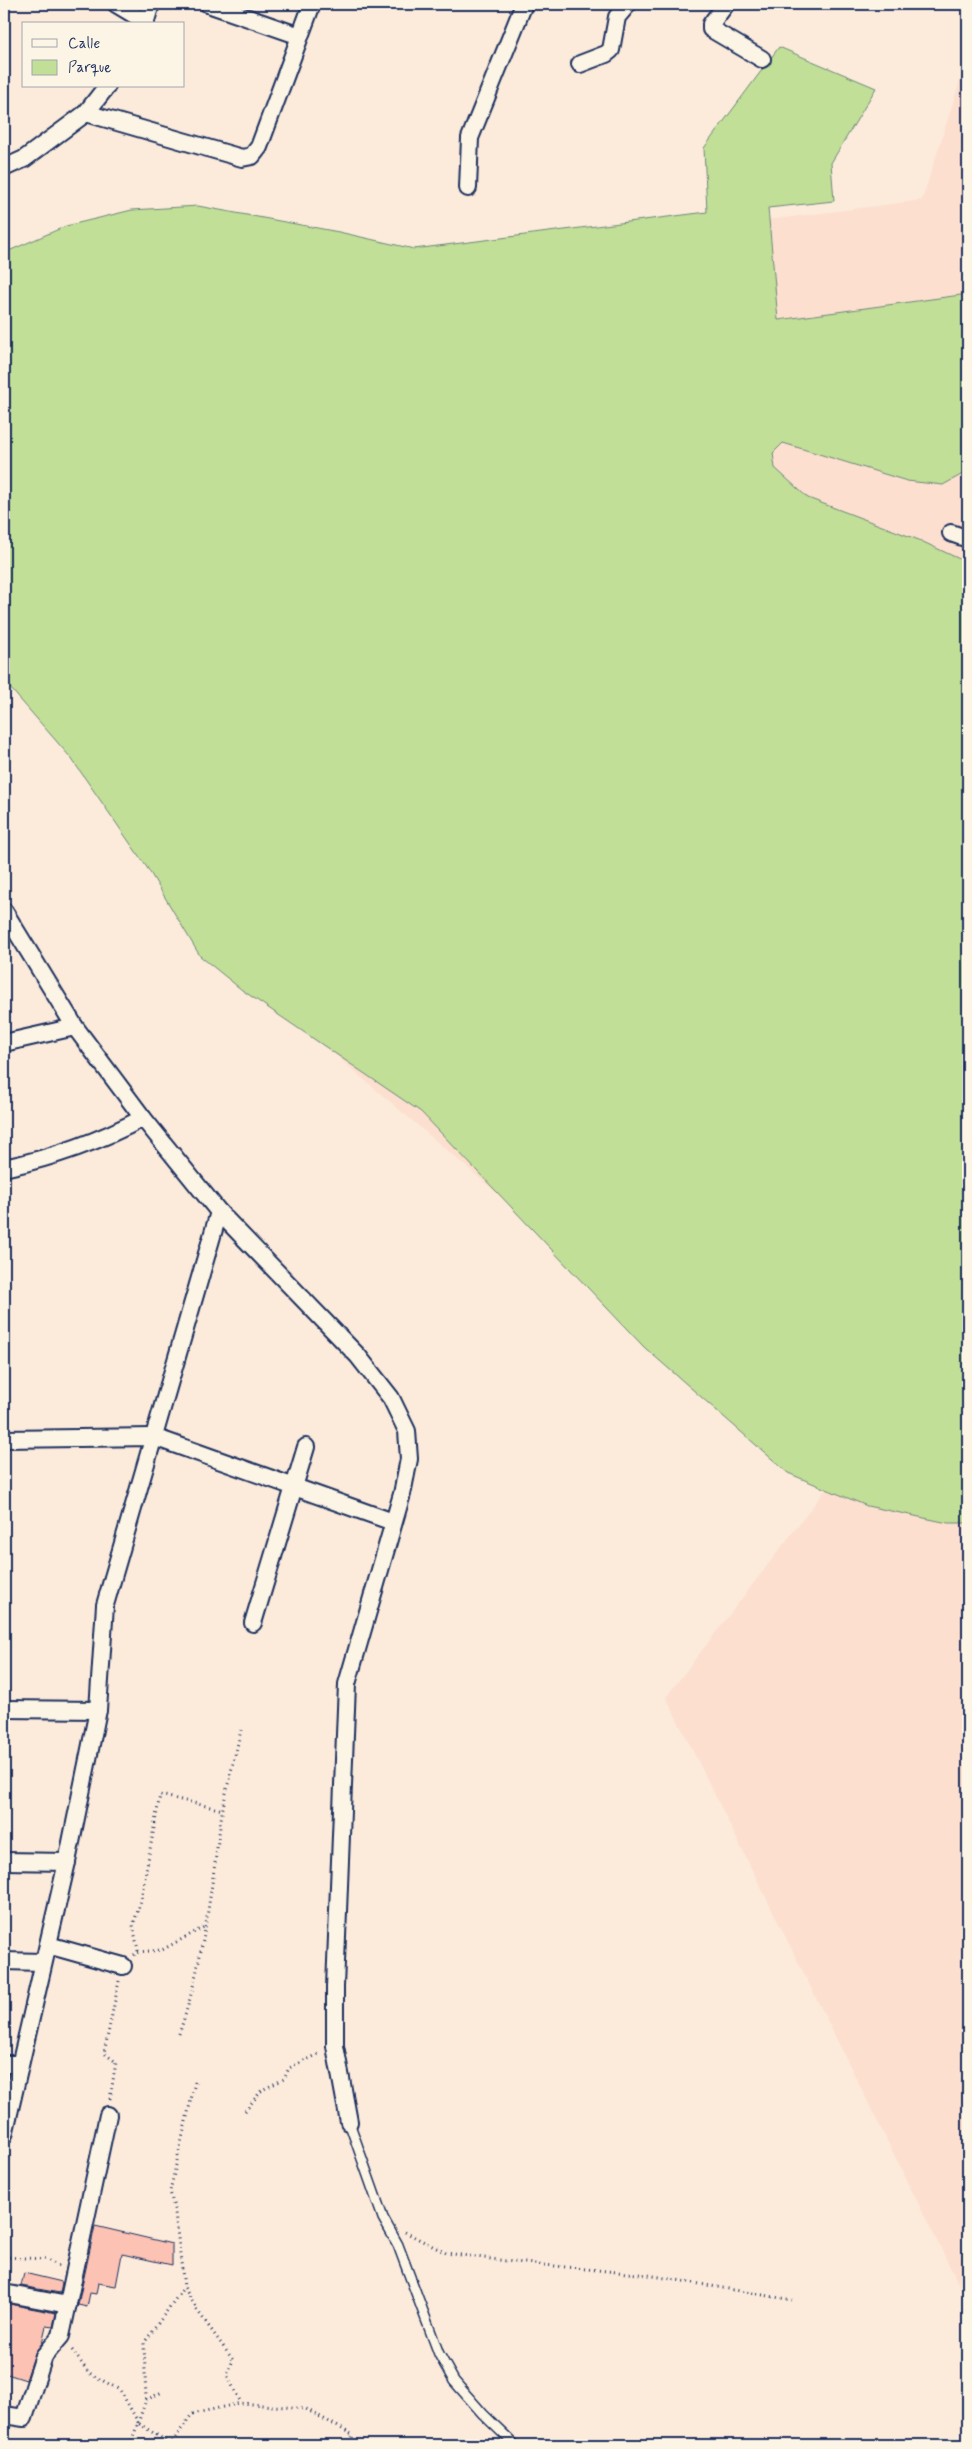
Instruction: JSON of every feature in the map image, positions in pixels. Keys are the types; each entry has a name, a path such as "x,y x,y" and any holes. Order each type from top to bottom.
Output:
{"street":[{"path":"116,4 144,22"},
{"path":"146,22 151,4"},
{"path":"208,4 300,36"},
{"path":"86,113 242,158 252,156 259,147 312,4"},
{"path":"468,188 470,138 524,4"},
{"path":"580,64 612,50 617,17 628,4"},
{"path":"726,4 712,24 711,29 762,59"},
{"path":"4,168 24,159 86,113 105,88"},
{"path":"951,533 968,539"},
{"path":"4,911 75,1027 143,1118 219,1212 358,1356 391,1398 408,1431 409,1459 347,1684 335,1987 335,2046 349,2122"},
{"path":"4,1043 75,1027"},
{"path":"4,1168 82,1145 116,1132 143,1118"},
{"path":"4,2134 12,2064 48,1945 98,1710 105,1605 219,1212"},
{"path":"4,1439 154,1437 393,1522"},
{"path":"253,1624 306,1448"},
{"path":"4,1708 98,1710"},
{"path":"4,1861 67,1862"},
{"path":"48,1945 123,1966"},
{"path":"4,1961 42,1962"},
{"path":"4,2416 24,2418 44,2356 61,2336 108,2114"},
{"path":"4,2293 68,2305"}],"lane":[{"path":"349,2122 383,2218 398,2245 439,2354 454,2381 483,2414 516,2445"}],"path":[{"path":"179,2034 192,1997 206,1926 223,1810 241,1730"},
{"path":"138,1952 133,1925 140,1904 160,1795 223,1810"},
{"path":"108,2114 116,2062 104,2053 123,1966 138,1952 162,1950 206,1926"},
{"path":"245,2111 262,2090 284,2079 289,2068 335,2046"},
{"path":"195,2082 170,2191 175,2213 184,2287 197,2310 233,2360 227,2375 241,2403"},
{"path":"383,2218 446,2253 514,2262 648,2275 792,2300"},
{"path":"4,2257 45,2260 74,2273"},
{"path":"130,2445 146,2400 144,2343 184,2287"},
{"path":"61,2336 89,2373 120,2390 138,2423 171,2444 192,2414 241,2403 306,2409 353,2435 350,2445"},
{"path":"146,2400 162,2392"}],"shaded area":[{"path":"968,56 968,2297 960,2287 666,1697 833,1480 183,925 4,359 259,286 922,200"}],"green space":[{"path":"779,47 876,88 831,163 834,201 768,208 778,320 968,294 968,471 943,485 907,481 783,443 773,453 775,468 808,498 919,540 968,563 968,1523 948,1523 867,1506 788,1473 644,1347 421,1112 242,990 200,956 148,869 71,758 4,681 4,253 66,226 132,210 198,206 339,232 414,249 707,212 704,148"}],"building":[{"path":"95,2226 172,2244 172,2265 122,2254 116,2286 98,2283 96,2294 90,2293 87,2307 78,2305"},
{"path":"24,2273 62,2282 60,2293 21,2286"},
{"path":"4,2303 56,2313 53,2327 46,2326 42,2343 35,2353 26,2380 4,2373"}]}
